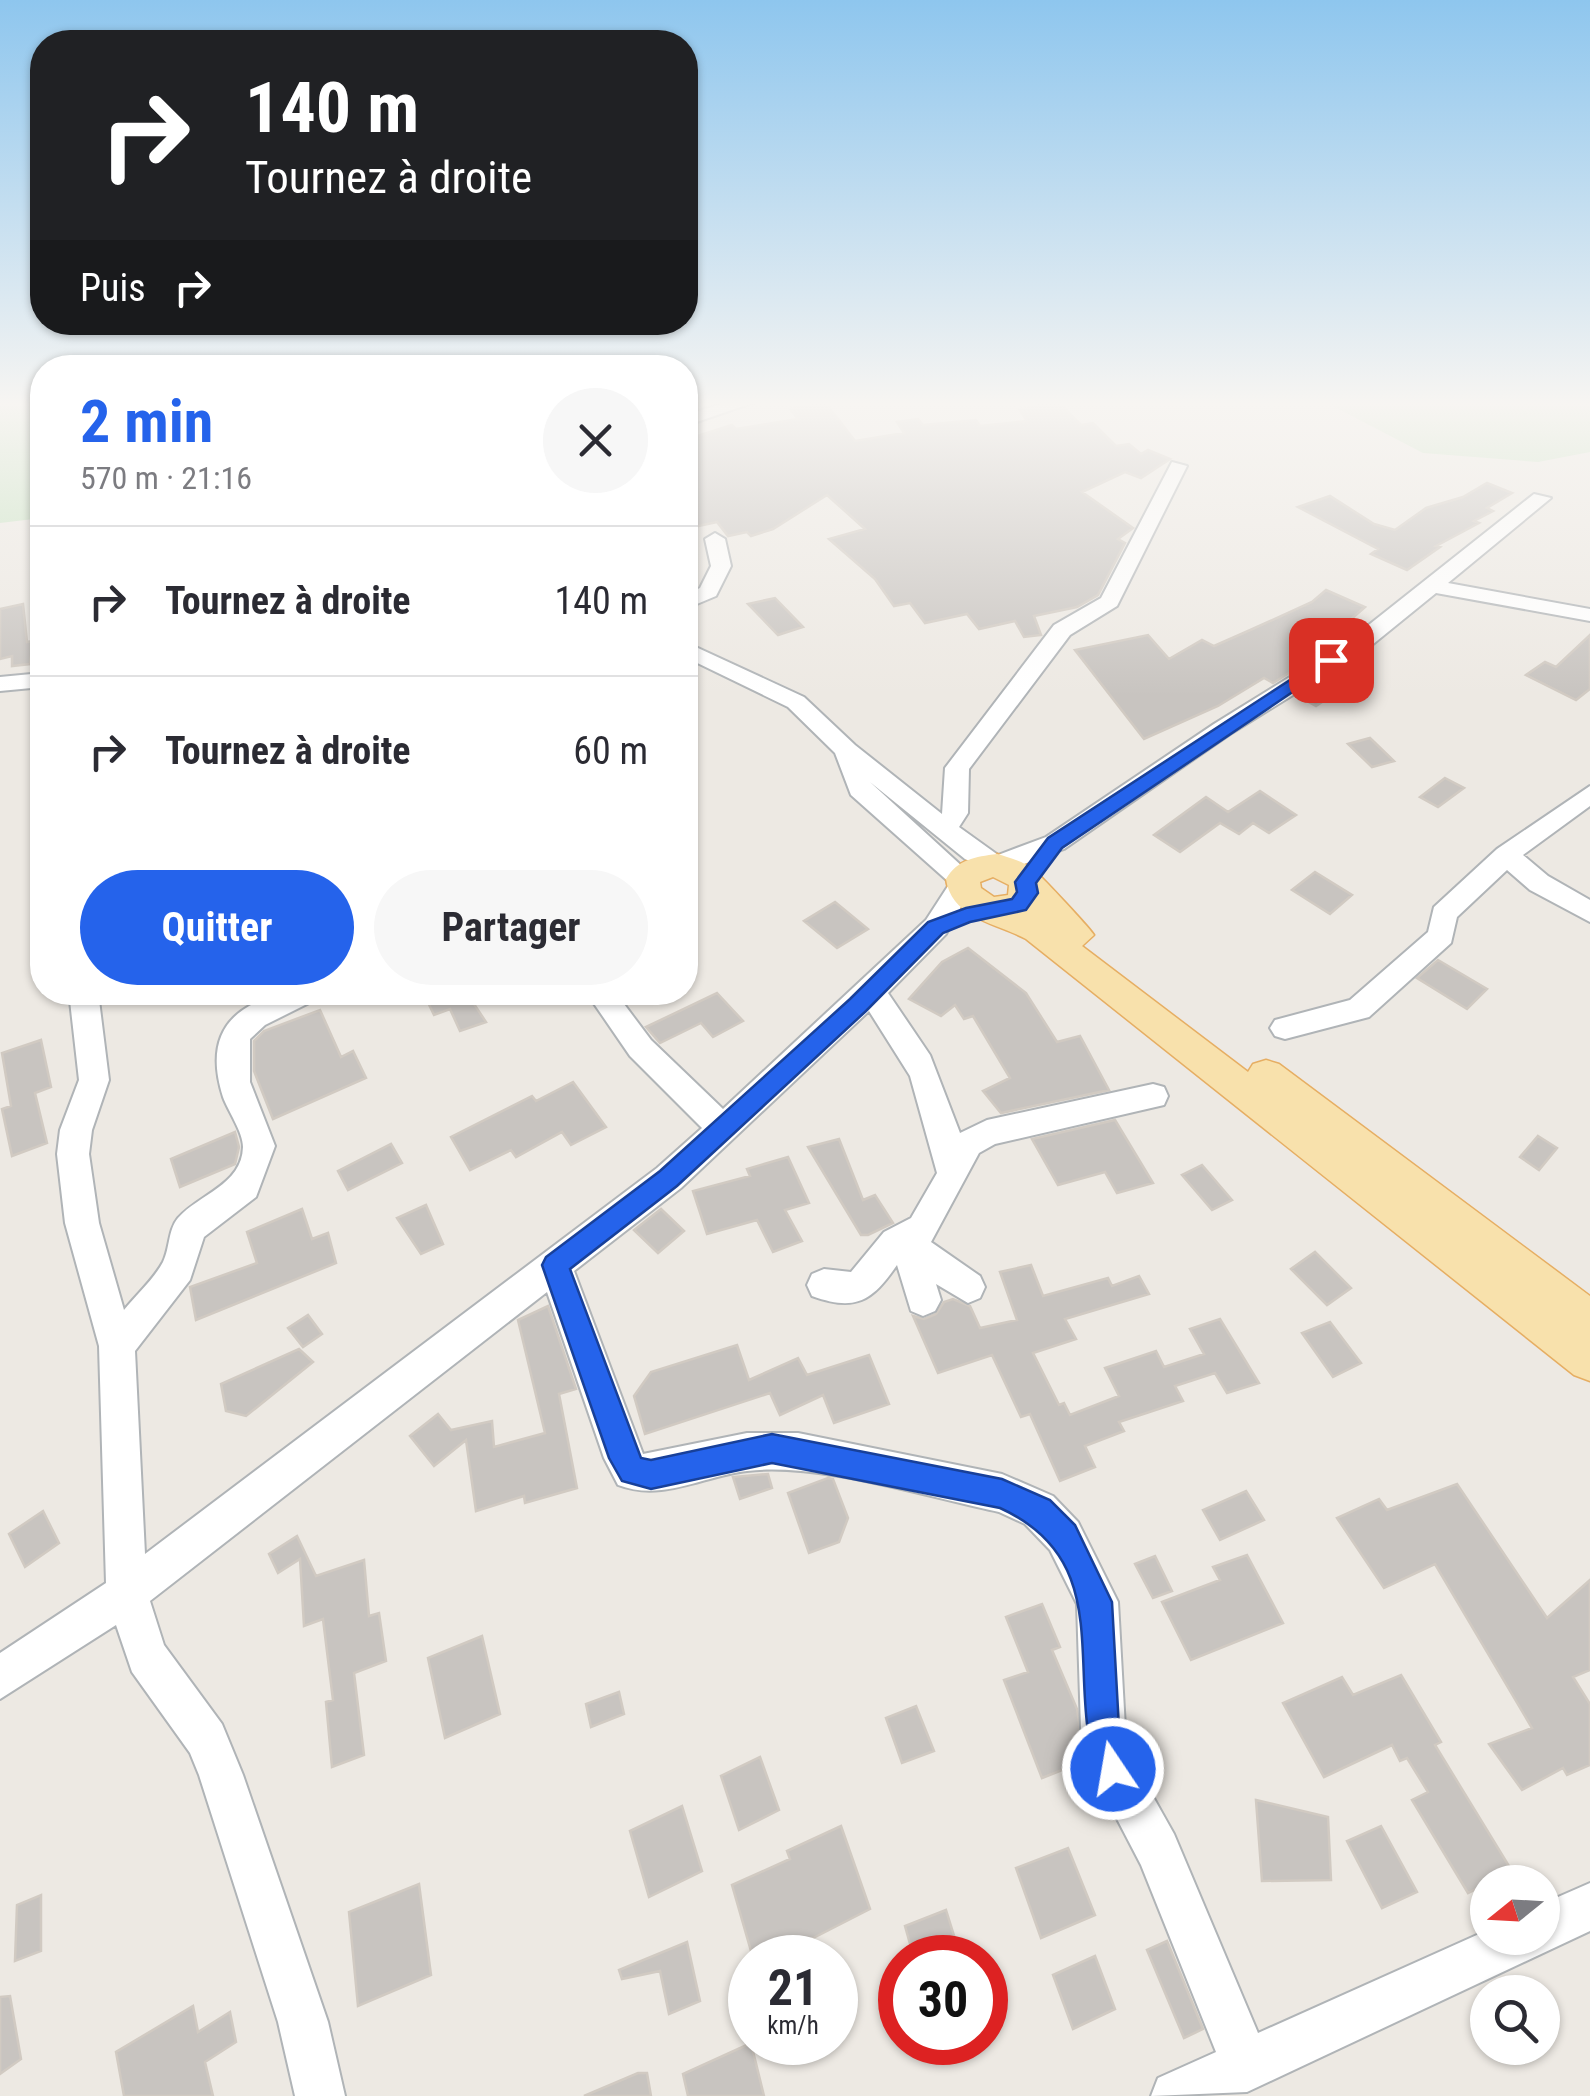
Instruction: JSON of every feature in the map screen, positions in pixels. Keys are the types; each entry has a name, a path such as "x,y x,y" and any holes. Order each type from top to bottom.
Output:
{"main road":[{"path":"963,883 970,901 1008,891 1056,919 1590,1322"},
{"path":"1008,891 1038,930 1590,1360"}],"street":[{"path":"945,829 955,813 957,768 1062,630 1110,602 1161,500"},
{"path":"936,927 1008,891 1055,843 1222,728 1358,644 1538,500"},
{"path":"698,597 709,592 721,566 715,539"},
{"path":"1433,586 1590,615"},
{"path":"698,655 796,702 846,750 945,829 1008,891"},
{"path":"0,1678 128,1593 669,1178 936,927 963,883 860,788 846,750"},
{"path":"1285,1028 1359,1010 1440,936 1444,914 1506,855 1590,794"},
{"path":"1506,855 1539,883 1590,912"},
{"path":"871,992 897,1024 934,1089 953,1173"},
{"path":"85,1005 94,1080 76,1130 73,1154 82,1223 117,1346 128,1593 147,1657 207,1739 221,1775 303,2022 320,2096"},
{"path":"117,1346 178,1270 189,1229 244,1186 259,1146 231,1070 235,1037 248,1022 280,1005"},
{"path":"607,1005 650,1058 723,1129"},
{"path":"824,1285 840,1290 857,1286 872,1276 893,1244 909,1242 922,1230 968,1144 987,1133 1153,1096"},
{"path":"909,1242 968,1287"},
{"path":"909,1242 923,1300"},
{"path":"556,1265 623,1458 632,1470 651,1474 772,1448 1002,1493 1039,1510 1064,1536 1096,1602 1103,1728 1113,1769 1158,1850 1246,2066"},
{"path":"1560,1921 1590,1907"},
{"path":"1176,2096 1488,1955"}],"green space":[{"path":"0,500 30,500 30,519 0,523"}],"building":[{"path":"698,500 819,500 773,529 751,536 747,532 728,536 717,522 698,526"},
{"path":"832,500 1093,500 1133,528 1118,539 1125,543 1098,595 1077,607 1034,616 1041,635 1024,637 1015,621 979,629 967,614 925,623 910,603 894,606 875,579 829,539 865,529"},
{"path":"1319,500 1336,500 1374,524 1395,530 1426,508 1454,500 1501,500 1487,508 1493,511 1474,521 1479,523 1436,546 1440,547 1407,570 1371,554 1378,549 1298,507"},
{"path":"1326,590 1365,607 1305,659 1308,661 1273,683 1264,678 1218,706 1144,739 1075,650 1148,635 1169,659 1202,640 1214,646 1312,602"},
{"path":"775,598 803,627 778,635 748,604"},
{"path":"23,604 30,664 12,666 12,656 0,659 0,609"},
{"path":"1590,635 1590,689 1576,700 1526,675 1545,662 1556,667"},
{"path":"1334,674 1350,683 1316,706 1298,696"},
{"path":"1370,738 1394,761 1372,767 1348,744"},
{"path":"1445,778 1464,788 1438,807 1420,797"},
{"path":"1260,791 1296,815 1269,833 1253,823 1239,834 1220,823 1180,852 1154,835 1206,797 1228,812"},
{"path":"1315,872 1352,895 1330,914 1292,890"},
{"path":"835,902 868,929 837,948 804,921"},
{"path":"968,948 1026,993 1057,1042 1080,1036 1109,1090 1001,1113 983,1091 1010,1078 973,1016 964,1019 955,1005 941,1016 909,999 942,962"},
{"path":"1438,960 1487,989 1467,1009 1417,978"},
{"path":"717,993 743,1021 713,1037 701,1023 660,1043 646,1027 698,1005"},
{"path":"429,1005 475,1005 486,1022 460,1031 450,1009 434,1015"},
{"path":"320,1010 341,1057 353,1051 366,1078 273,1119 254,1071 254,1041 264,1031"},
{"path":"41,1040 51,1087 35,1093 47,1143 12,1156 2,1109 11,1106 2,1053"},
{"path":"573,1082 606,1127 571,1145 562,1132 516,1157 511,1150 470,1170 451,1137 532,1096 536,1101"},
{"path":"1115,1120 1153,1183 1117,1193 1105,1172 1058,1185 1032,1139"},
{"path":"235,1132 239,1147 235,1164 180,1187 171,1159"},
{"path":"1538,1136 1557,1148 1539,1170 1520,1157"},
{"path":"839,1139 863,1200 875,1195 893,1223 868,1235 861,1235 808,1147"},
{"path":"391,1144 402,1163 348,1190 338,1171"},
{"path":"788,1157 809,1203 785,1210 802,1241 773,1252 757,1220 707,1234 693,1191 750,1176 747,1169"},
{"path":"1202,1165 1232,1200 1212,1210 1182,1175"},
{"path":"426,1205 443,1244 421,1254 397,1218"},
{"path":"302,1209 312,1239 328,1233 336,1263 196,1320 190,1287 257,1263 247,1232"},
{"path":"661,1209 684,1231 658,1253 634,1230"},
{"path":"1315,1252 1351,1288 1327,1305 1291,1269"},
{"path":"1031,1265 1043,1296 1108,1278 1112,1286 1139,1276 1149,1294 1065,1319 1076,1339 1033,1353 1059,1405 1064,1403 1070,1415 1119,1396 1105,1368 1156,1351 1164,1367 1204,1354 1190,1329 1220,1319 1259,1383 1227,1393 1215,1373 1175,1386 1183,1401 1119,1422 1124,1431 1085,1446 1095,1467 1060,1481 1030,1414 1021,1417 992,1355 938,1373 913,1316 924,1319 936,1314 944,1302 953,1299 970,1306 980,1328 1017,1320 1000,1272"},
{"path":"548,1306 576,1389 559,1394 577,1488 525,1503 524,1496 476,1511 466,1440 434,1466 410,1436 438,1414 451,1430 492,1421 494,1447 545,1433 518,1320"},
{"path":"308,1315 322,1334 303,1347 288,1328"},
{"path":"1330,1322 1361,1363 1333,1377 1302,1333"},
{"path":"737,1345 749,1380 798,1358 807,1375 869,1355 889,1404 834,1423 823,1395 780,1415 770,1393 645,1434 634,1396 651,1372"},
{"path":"299,1349 313,1362 246,1416 226,1411 221,1384"},
{"path":"768,1474 772,1488 740,1499 733,1477"},
{"path":"833,1479 848,1518 839,1542 809,1553 788,1493"},
{"path":"1457,1484 1547,1618 1590,1580 1590,1670 1573,1677 1590,1704 1590,1765 1567,1775 1563,1768 1522,1790 1489,1744 1532,1728 1435,1564 1384,1588 1337,1518 1379,1499 1387,1510"},
{"path":"1246,1491 1264,1520 1220,1540 1203,1510"},
{"path":"43,1511 59,1543 25,1567 9,1534"},
{"path":"297,1536 316,1576 364,1560 369,1616 379,1613 386,1661 354,1673 364,1755 332,1767 326,1702 333,1700 323,1619 304,1626 300,1559 278,1573 269,1554"},
{"path":"1247,1555 1283,1623 1191,1660 1162,1602 1220,1580 1213,1567"},
{"path":"1155,1556 1172,1591 1153,1598 1135,1564"},
{"path":"1042,1604 1060,1647 1052,1650 1077,1709 1085,1761 1042,1778 1004,1680 1028,1672 1006,1617"},
{"path":"482,1636 500,1714 445,1738 428,1658"},
{"path":"1401,1675 1441,1742 1435,1745 1508,1865 1470,1865 1468,1893 1412,1800 1428,1792 1407,1758 1400,1761 1392,1745 1324,1777 1283,1703 1342,1677 1353,1695"},
{"path":"619,1692 624,1714 591,1727 586,1704"},
{"path":"916,1706 934,1751 902,1763 886,1718"},
{"path":"760,1757 779,1810 739,1830 721,1776"},
{"path":"1256,1800 1328,1817 1331,1880 1262,1881"},
{"path":"682,1806 702,1871 649,1897 630,1831"},
{"path":"841,1826 870,1909 819,1935 746,1935 732,1885 790,1859 787,1851"},
{"path":"1381,1826 1417,1892 1382,1908 1347,1841"},
{"path":"1068,1848 1095,1915 1041,1938 1016,1868"},
{"path":"419,1884 431,1975 358,2006 349,1912"},
{"path":"41,1895 41,1951 15,1961 17,1905"},
{"path":"946,1910 954,1935 908,1935 905,1926"},
{"path":"1167,1941 1203,2029 1184,2038 1147,1950"},
{"path":"687,1942 700,2001 669,2014 660,1971 622,1979 619,1970"},
{"path":"1095,1956 1115,2009 1073,2029 1053,1975"},
{"path":"10,1996 21,2059 0,2074 0,1997"},
{"path":"193,2006 198,2032 230,2012 236,2042 205,2062 213,2096 124,2096 116,2052"},
{"path":"728,2053 728,2065 756,2065 764,2096 688,2096 683,2074"},
{"path":"638,2073 647,2073 651,2096 584,2096"}],"route":[{"path":"1113,1769 1103,1728 1096,1602 1086,1572 1064,1536 1039,1510 1002,1493 772,1448 651,1474 632,1470 623,1458 556,1265 669,1178 858,1005 936,927 966,915 1019,905 1028,893 1025,882 1055,843 1222,728 1331,660"}]}
